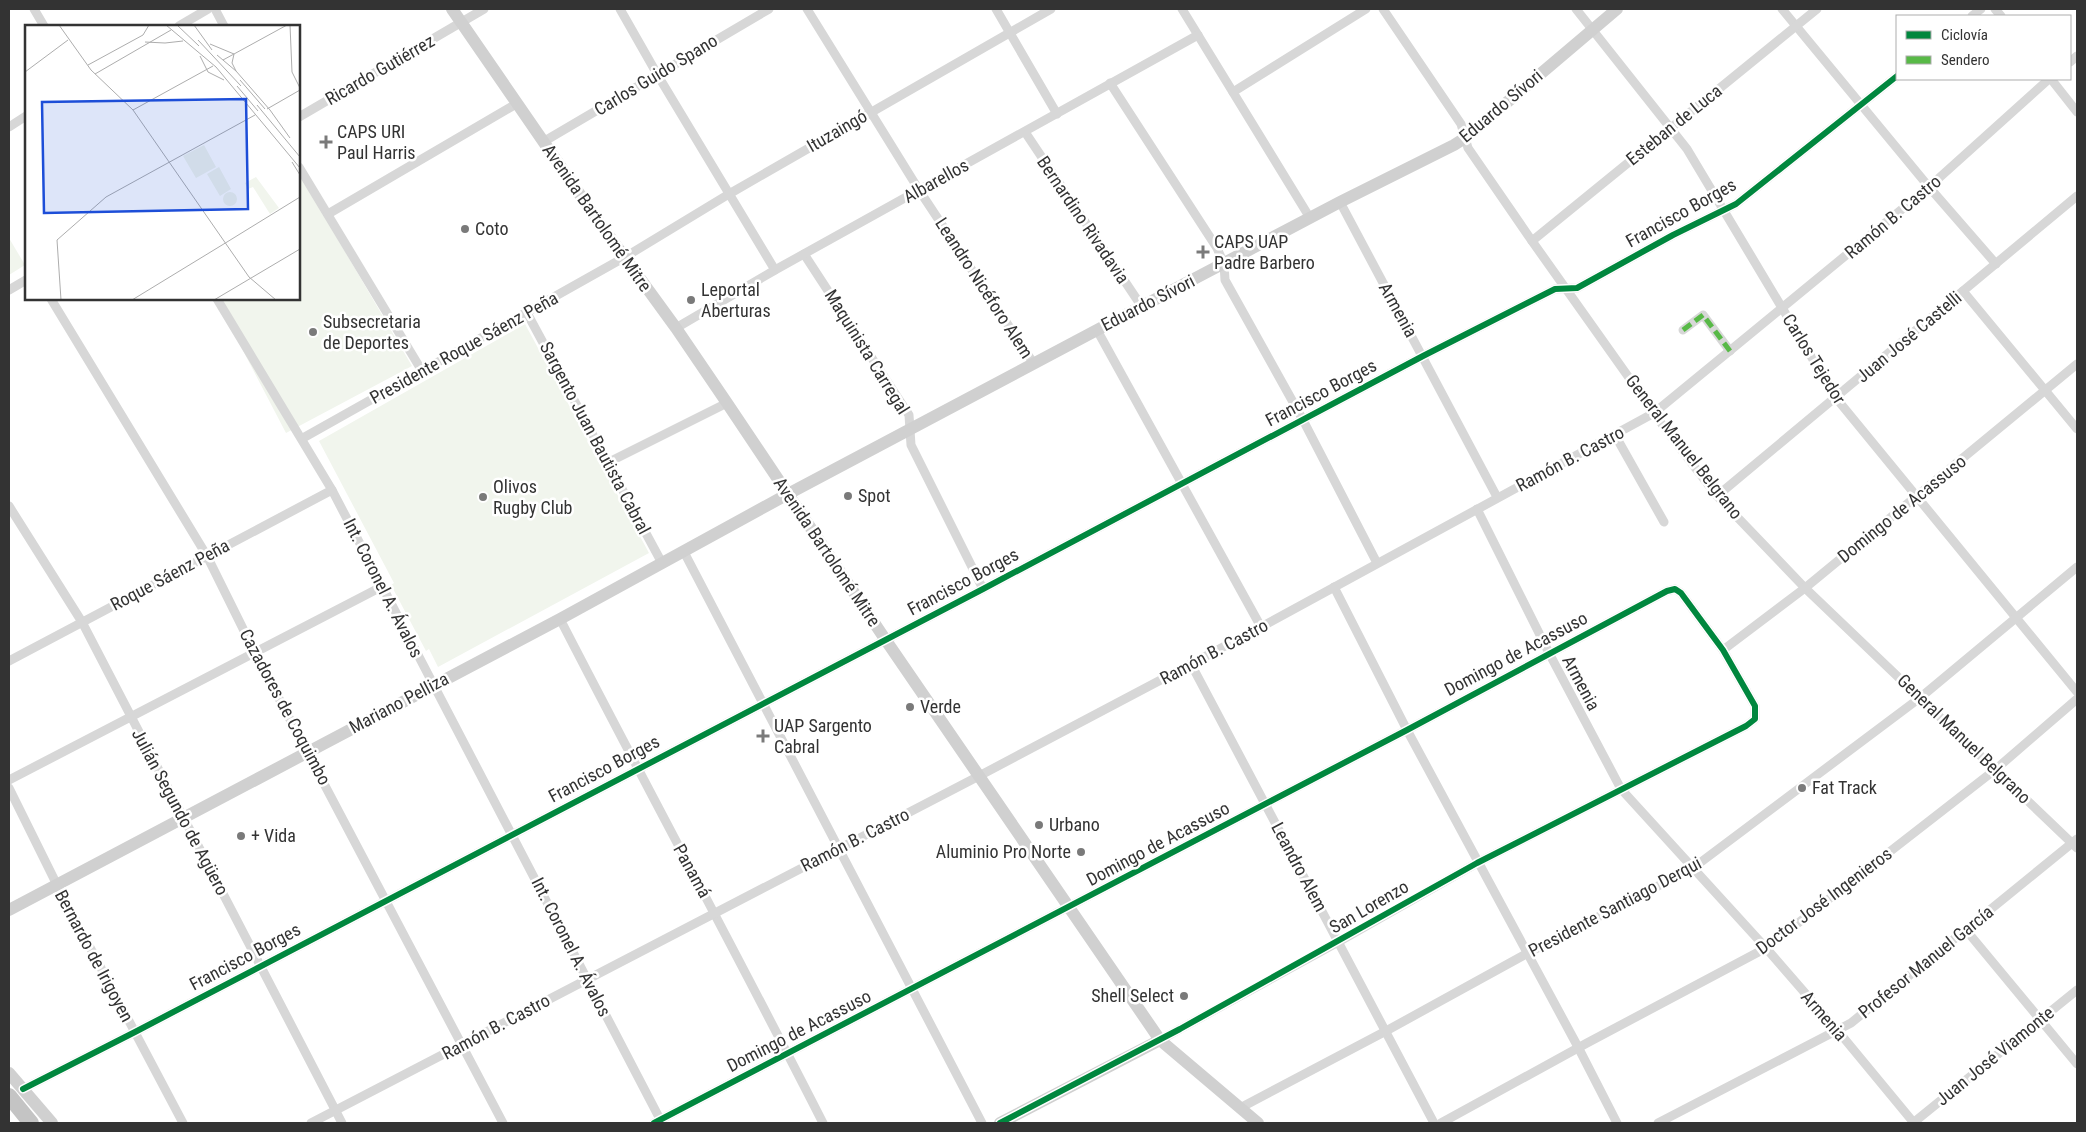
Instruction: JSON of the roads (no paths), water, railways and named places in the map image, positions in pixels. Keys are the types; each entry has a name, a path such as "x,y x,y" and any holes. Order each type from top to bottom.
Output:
{"highway":[{"path":"15,1095 31,1123"}],"street":[{"path":"34,9 43,25"},
{"path":"181,25 208,9"},
{"path":"215,9 223,25"},
{"name":"Avenida Bartolomé Mitre","path":"452,9 516,104 676,328 885,639 1070,906 1160,1040 1258,1123"},
{"name":"Ricardo Gutiérrez","path":"300,116 484,9"},
{"path":"620,9 775,270"},
{"name":"Carlos Guido Spano","path":"543,142 770,9"},
{"name":"Leandro Nicéforo Alem","path":"807,9 919,190 1034,364"},
{"path":"996,9 1057,114"},
{"name":"Ituzaingó","path":"625,257 729,194 1051,9"},
{"path":"1182,9 1310,218"},
{"path":"1233,92 1366,9"},
{"name":"General Manuel Belgrano","path":"1383,9 1461,124 1468,148 1532,242 1654,413 1718,496 1805,588 2075,843"},
{"name":"Carlos Tejedor","path":"1576,9 1687,149 1836,398 2077,692"},
{"name":"Eduardo Sívori","path":"788,494 1340,202 1465,138 1617,9"},
{"path":"1782,9 1929,187 1996,264"},
{"name":"Esteban de Luca","path":"1532,242 1670,127 1817,9"},
{"name":"Albarellos","path":"676,328 775,270 1198,35"},
{"name":"Francisco Borges","path":"15,1095 983,589 1423,356 1555,289 1577,288 1673,235 1736,204 1896,77"},
{"name":"Ramón B. Castro","path":"311,1123 463,1046 588,978 838,850 1261,627 1654,413 1782,310 1929,187 2049,80"},
{"path":"2051,80 2077,112"},
{"path":"1110,83 1217,248 1224,264 1225,280 1302,420 1377,563"},
{"path":"328,214 516,104"},
{"path":"9,127 25,117"},
{"name":"Bernardino Rivadavia","path":"1025,132 1142,307"},
{"path":"300,169 422,372"},
{"name":"Juan José Castelli","path":"1718,496 2077,196"},
{"name":"Armenia","path":"1340,202 1497,497"},
{"name":"Maquinista Carregal","path":"804,254 909,414 911,445 983,589"},
{"name":"Presidente Roque Sáenz Peña","path":"303,438 625,257"},
{"path":"9,290 25,281"},
{"path":"1964,291 2077,429"},
{"name":"Cazadores de Coquimbo","path":"52,300 207,556 255,653 503,1123"},
{"name":"Int. Coronel A. Ávalos","path":"217,300 303,438 332,490 588,978 659,1122"},
{"name":"Sargento Juan Bautista Cabral","path":"527,313 662,563"},
{"path":"1684,330 1703,315 1730,351"},
{"path":"1097,330 1261,627"},
{"name":"Domingo de Acassuso","path":"659,1122 1407,730 1667,590 1675,589 1681,593 1722,650 1805,588 2077,364"},
{"path":"609,462 727,403"},
{"path":"1616,435 1664,522"},
{"name":"Roque Sáenz Peña","path":"9,661 332,490"},
{"name":"Mariano Pelliza","path":"9,910 560,619 788,494"},
{"name":"Julián Segundo de Agüero","path":"9,506 82,622 342,1123"},
{"name":"Armenia","path":"1477,508 1549,653 1621,789 1766,948 1838,1031 1913,1123"},
{"path":"684,552 982,1123"},
{"name":"Presidente Santiago Derqui","path":"1240,1108 1386,1032 1526,954 1694,868 1921,697 2077,567"},
{"path":"9,780 383,586"},
{"path":"1334,587 1477,863 1617,1123"},
{"name":"Panamá","path":"560,619 637,769 715,912 823,1123"},
{"name":"San Lorenzo","path":"1000,1123 1160,1040 1477,863 1746,726 1755,719 1755,706 1722,650"},
{"name":"Leandro Alem","path":"1191,664 1434,1123"},
{"name":"Doctor José Ingenieros","path":"1441,1123 1766,948 1996,769 2077,699"},
{"name":"Bernardo de Irigoyen","path":"9,788 57,885 182,1123"},
{"name":"Profesor Manuel García","path":"1658,1123 1851,1023 2075,843"},
{"path":"1966,930 2077,1064"},
{"name":"Juan José Viamonte","path":"1913,1123 2077,990"},
{"path":"9,1072 15,1095 52,1123"}],"place":[{"name":"CAPS URI Paul Harris","path":"326,142"},
{"name":"Coto","path":"465,229"},
{"name":"CAPS UAP Padre Barbero","path":"1203,252"},
{"name":"Leportal Aberturas","path":"691,300"},
{"name":"Subsecretaria de Deportes","path":"313,332"},
{"name":"Spot","path":"848,496"},
{"name":"Olivos Rugby Club","path":"483,497"},
{"name":"Verde","path":"910,707"},
{"name":"UAP Sargento Cabral","path":"763,736"},
{"name":"Fat Track","path":"1802,788"},
{"name":"Urbano","path":"1039,825"},
{"name":"+ Vida","path":"241,836"},
{"name":"Aluminio Pro Norte","path":"1081,852"},
{"name":"Shell Select","path":"1184,996"}]}
